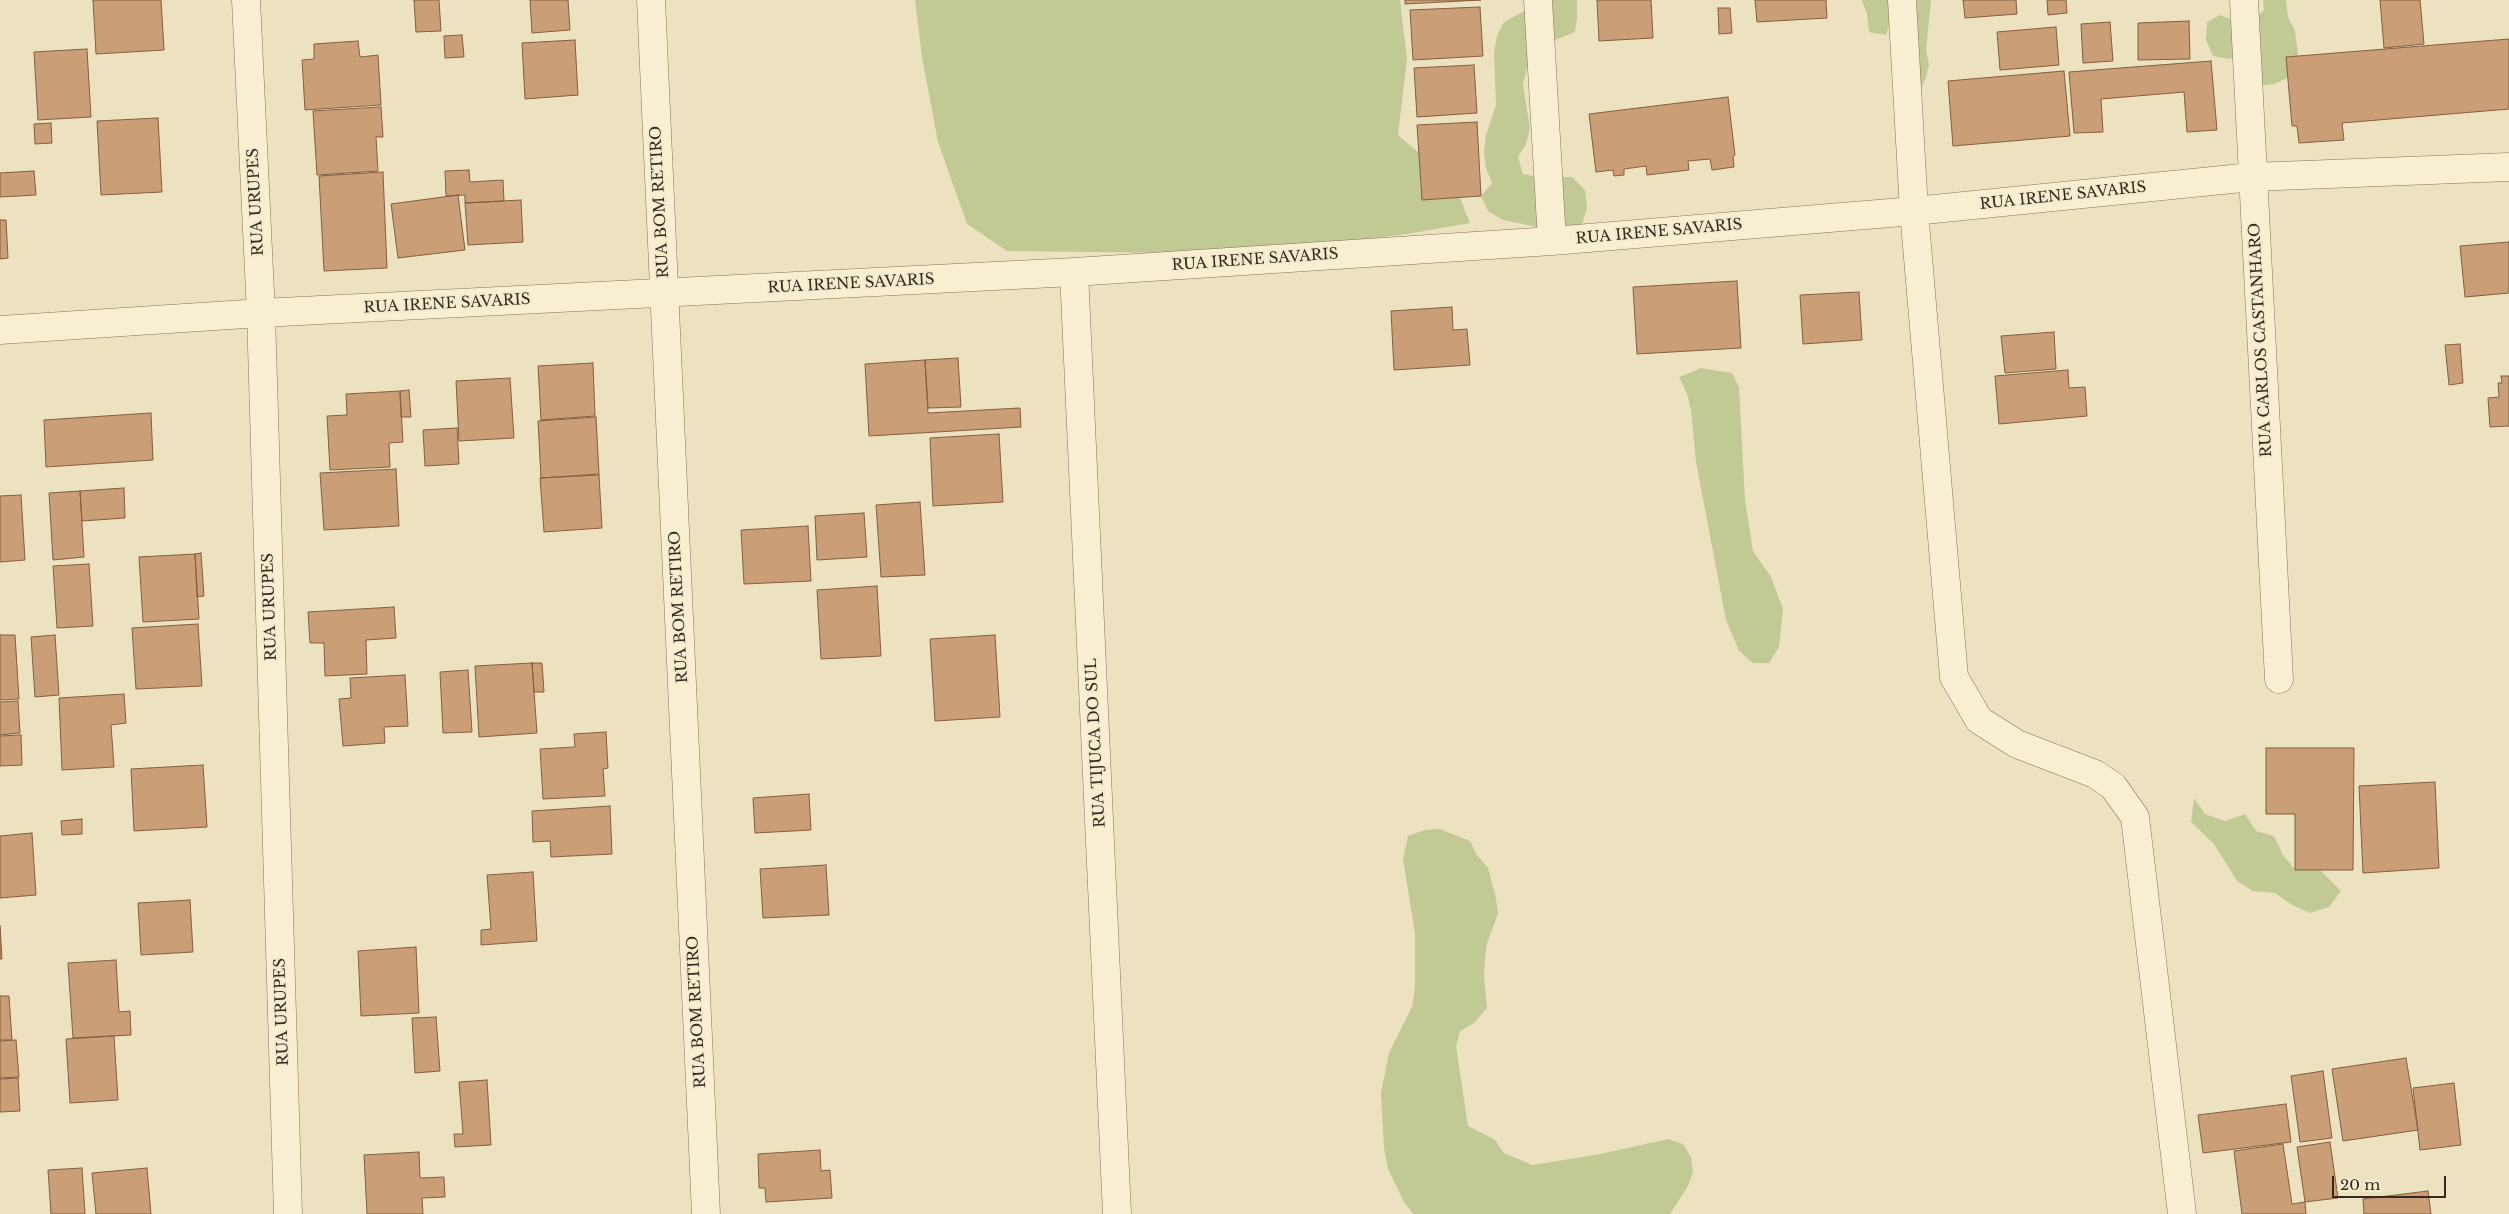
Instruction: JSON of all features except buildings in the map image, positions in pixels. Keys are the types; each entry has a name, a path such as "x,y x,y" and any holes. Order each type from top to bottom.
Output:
{"street":[{"name":"RUA URUPES","path":"246,0 261,314 288,1214"},
{"name":"RUA BOM RETIRO","path":"651,0 706,1214"},
{"path":"1538,0 1552,241"},
{"path":"1902,0 1914,211 1954,677 1979,720 2017,744 2094,774 2113,786 2135,816 2182,1214"},
{"name":"RUA CARLOS CASTANHARO","path":"2244,0 2279,679"},
{"name":"RUA IRENE SAVARIS","path":"0,330 261,314 1074,272 1552,241 1914,211 2252,177 2509,167"},
{"name":"RUA TIJUCA DO SUL","path":"1074,272 1117,1214"}],"green space":[{"path":"915,0 1400,0 1407,59 1398,135 1454,183 1470,223 1407,234 1342,242 1176,253 1007,251 967,224 938,142 922,57"},
{"path":"1537,0 1577,0 1577,18 1575,32 1545,44 1533,53 1523,84 1530,128 1526,144 1518,157 1523,174 1538,177 1572,177 1585,190 1587,208 1582,224 1568,231 1552,230 1503,220 1488,211 1481,196 1492,183 1486,168 1484,152 1486,135 1496,105 1494,53 1497,36 1504,22 1534,6"},
{"path":"1862,0 1889,0 1891,19 1886,35 1869,32 1867,14"},
{"path":"1907,0 1931,0 1926,50 1929,65 1919,93"},
{"path":"2263,0 2286,0 2288,17 2295,31 2299,63 2290,77 2274,84 2256,86 2244,55 2228,59 2213,56 2206,40 2207,22 2220,15 2234,21 2252,22 2264,10"},
{"path":"1701,368 1732,373 1739,387 1745,500 1753,551 1771,577 1783,609 1779,647 1769,663 1753,663 1739,651 1726,620 1696,462 1691,410 1687,394 1679,377"},
{"path":"2194,798 2205,814 2225,821 2245,814 2256,831 2274,836 2283,855 2295,870 2315,865 2341,891 2329,907 2310,913 2292,905 2275,893 2253,891 2237,881 2214,844 2191,822"},
{"path":"1440,829 1470,841 1477,855 1488,868 1498,914 1487,943 1485,958 1484,976 1487,1008 1474,1023 1460,1031 1456,1046 1468,1126 1495,1140 1504,1153 1532,1165 1600,1154 1668,1139 1683,1144 1691,1157 1693,1172 1688,1186 1670,1214 1413,1214 1404,1202 1388,1169 1384,1148 1381,1093 1389,1053 1412,1007 1415,988 1415,934 1403,859 1408,836 1425,830"}]}
